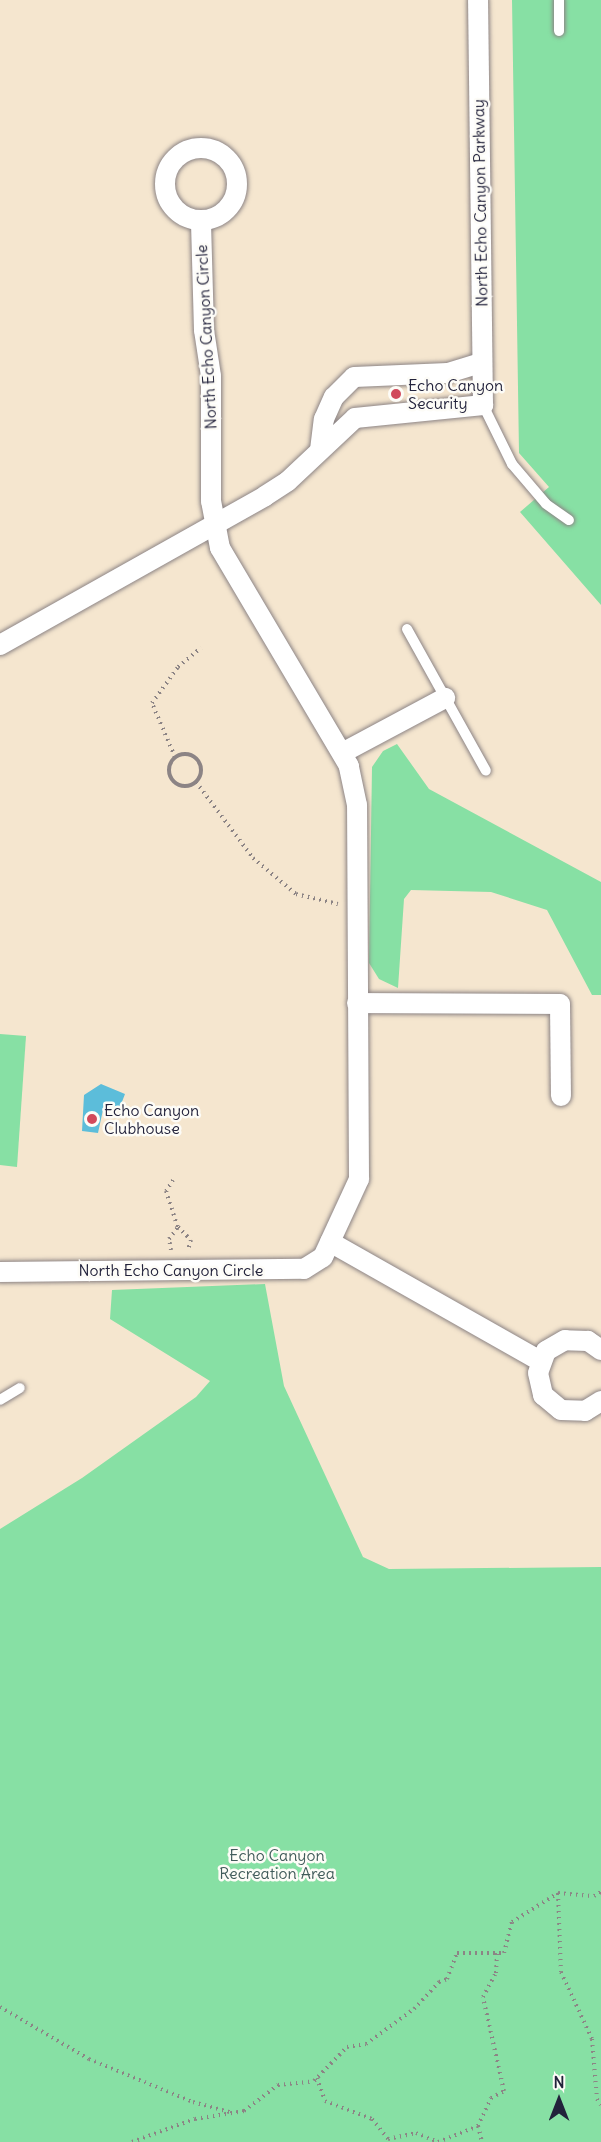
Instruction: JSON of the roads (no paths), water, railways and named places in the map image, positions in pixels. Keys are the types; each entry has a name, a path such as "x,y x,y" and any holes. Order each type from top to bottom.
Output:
{"street":[{"name":"North Echo Canyon Parkway","path":"478,0 483,405"},
{"name":"North Echo Canyon Circle","path":"0,1272 304,1269 323,1257 359,1179 357,805 349,766 231,570 215,525 211,501 211,376 204,330 201,221"},
{"path":"320,450 324,419 334,398 354,377 448,373 481,363"},
{"path":"0,645 215,525 288,481 355,418 365,415 483,405"},
{"path":"342,753 445,698"},
{"path":"357,1003 560,1004 561,1096"},
{"path":"330,1242 540,1361"},
{"path":"601,1350 588,1341 565,1340 555,1344 540,1361 538,1384 551,1404 573,1413 585,1411 601,1401"}],"lane":[{"path":"559,0 559,31"},
{"path":"483,405 512,464 541,499 569,520"},
{"path":"407,629 486,771"},
{"path":"0,1400 20,1388"}],"water":[{"name":"Echo Canyon Clubhouse","path":"101,1084 125,1094 120,1107 104,1105 98,1133 82,1131 84,1095"}],"place":[{"name":"Echo Canyon Security","path":"396,394"},
{"name":"Echo Canyon Clubhouse","path":"92,1119"}],"park label":[{"name":"Echo Canyon Recreation Area","path":"277,1864"}]}
